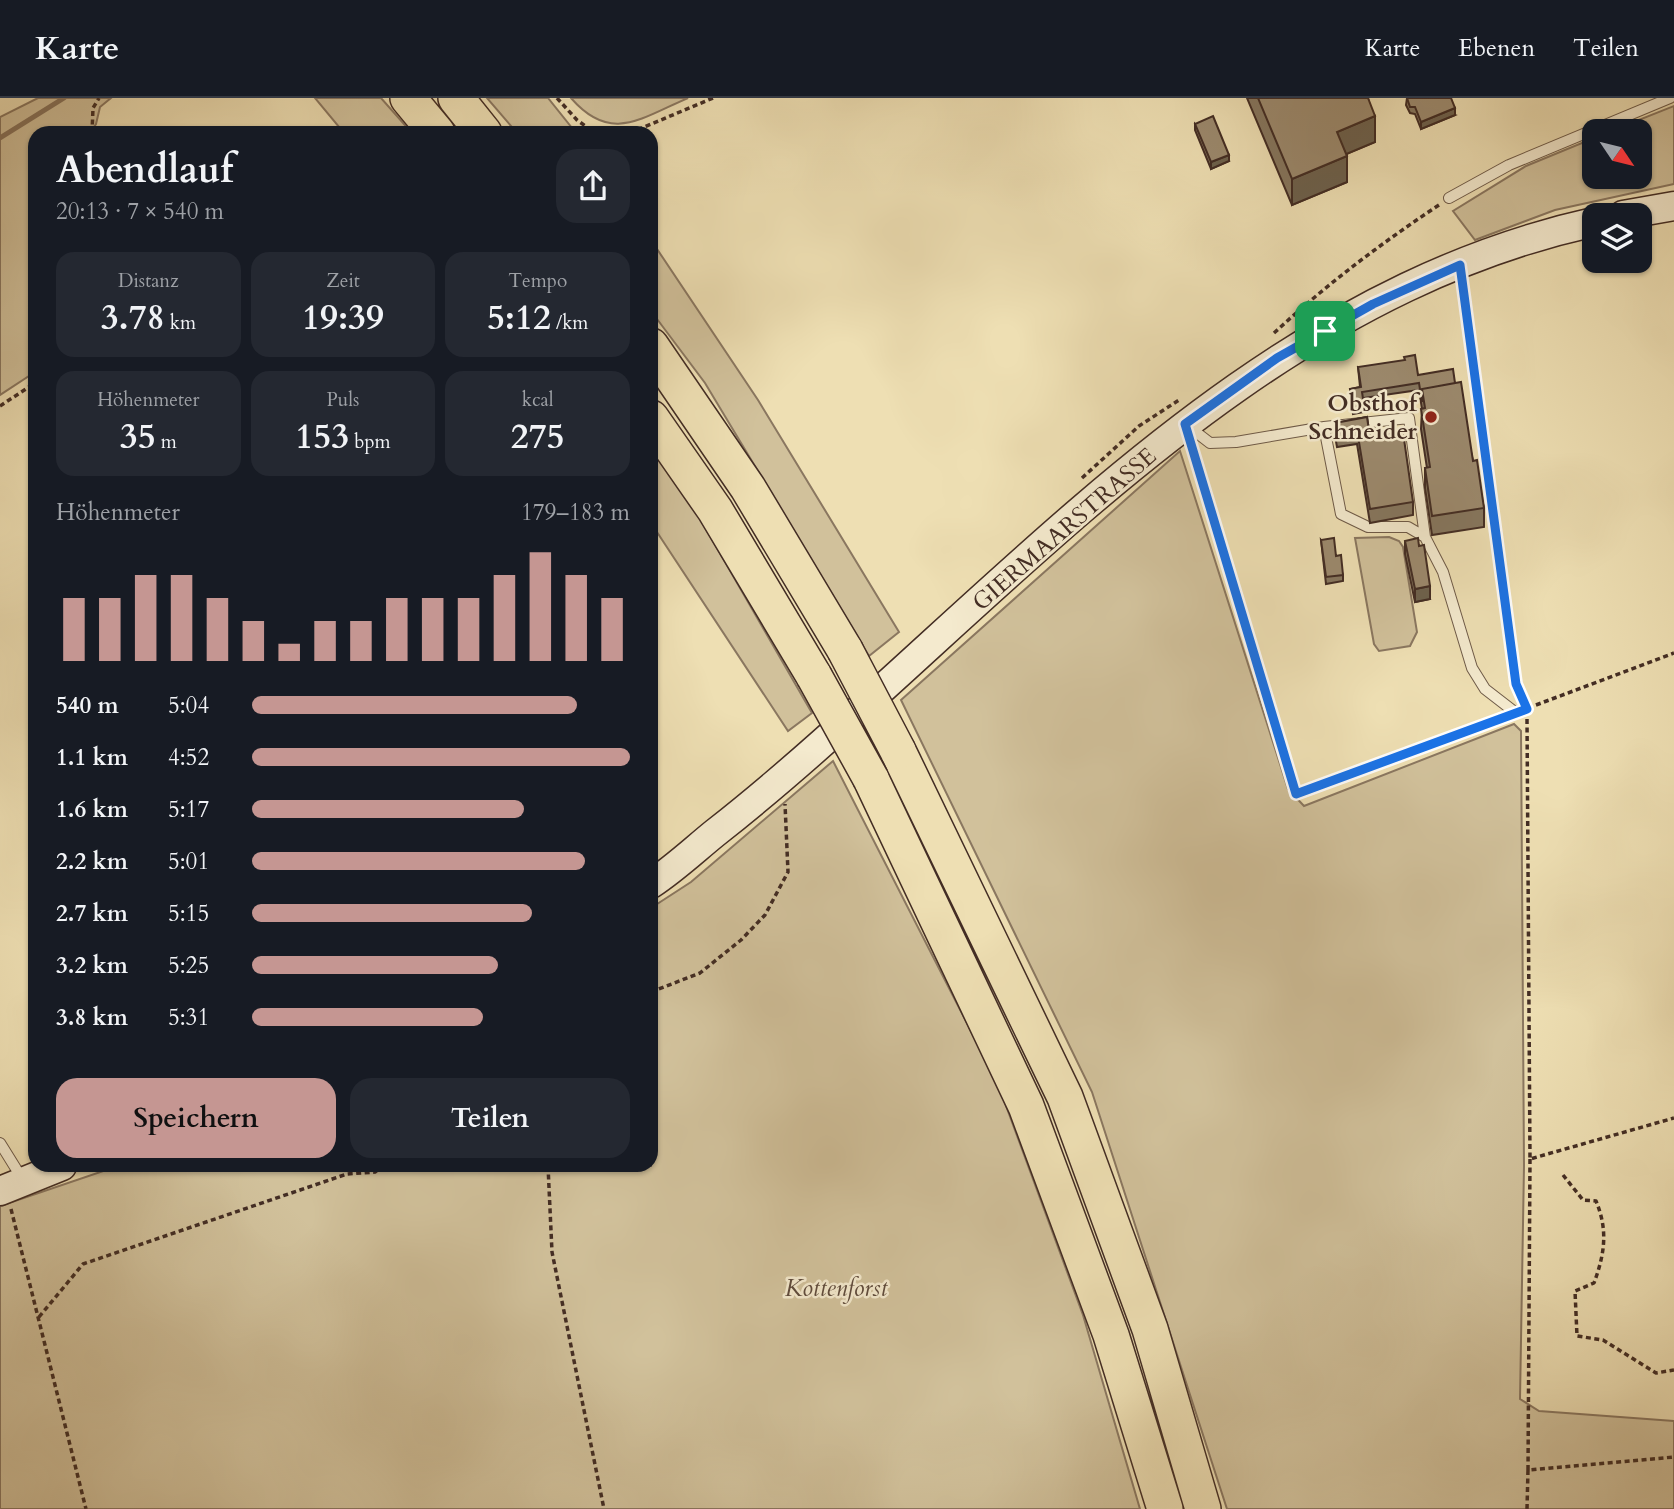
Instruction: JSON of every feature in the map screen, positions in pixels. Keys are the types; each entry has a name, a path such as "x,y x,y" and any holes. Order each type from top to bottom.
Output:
{"highway":[{"path":"408,98 431,126"},
{"path":"456,98 478,126"},
{"path":"658,356 748,488 845,650 898,751 1065,1097 1150,1329 1203,1509"},
{"path":"658,428 715,510 814,676 871,779 1026,1106 1111,1335 1165,1509"}],"main road":[{"path":"1652,210 1674,206"},
{"name":"GIERMAARSTRASSE","path":"658,878 775,786 1089,503 1185,424 1277,358 1373,304 1460,265 1562,229 1582,225"},
{"path":"10,1180 39,1172"}],"lane":[{"path":"1449,198 1509,165 1670,98"},
{"path":"1185,424 1210,443 1236,442 1324,427 1409,418 1425,537 1443,572 1472,668 1485,688 1516,712"},
{"path":"1324,427 1341,514 1368,527 1408,527 1425,537"},
{"path":"0,1143 10,1180"}],"path":[{"path":"92,126 93,108 99,98"},
{"path":"557,98 585,126"},
{"path":"647,126 713,98"},
{"path":"1460,265 1516,684 1527,709 1530,1158 1527,1509"},
{"path":"0,406 28,388"},
{"path":"1185,424 1296,794 1516,712"},
{"path":"1527,709 1674,653"},
{"path":"658,989 700,973 741,940 765,915 788,872 784,798 775,786"},
{"path":"1530,1158 1674,1118"},
{"path":"39,1317 83,1264 347,1174 376,1172"},
{"path":"548,1172 552,1252 604,1509"},
{"path":"1563,1175 1583,1200 1596,1200 1603,1218 1605,1236 1603,1259 1594,1283 1575,1291 1577,1336 1603,1340 1656,1373 1674,1370"},
{"path":"10,1180 39,1317 86,1509"},
{"path":"1528,1470 1674,1457"}],"green space":[{"path":"38,98 111,98 100,107 95,126 28,126 28,377 0,395 0,117"},
{"path":"315,98 381,98 406,126 338,126"},
{"path":"487,98 548,98 570,126 511,126"},
{"path":"571,98 688,98 641,119 613,123 600,120 586,112"},
{"path":"1674,106 1674,184 1652,189 1652,119 1641,119"},
{"path":"1582,143 1582,189 1651,189 1555,210 1475,240 1453,211 1526,166"},
{"path":"658,250 758,400 899,632 869,656 705,383 658,320"},
{"path":"1180,451 1288,789 1304,806 1514,724 1521,731 1524,1166 1520,1399 1539,1411 1674,1421 1674,1509 1227,1509 1092,1092 901,700"},
{"path":"658,457 698,515 812,713 788,731 658,534"},
{"path":"1389,537 1399,541 1403,547 1417,632 1410,646 1379,651 1374,644 1355,538"},
{"name":"Kottenforst","path":"833,761 998,1084 1083,1315 1140,1509 0,1509 0,1206 100,1172 658,1172 658,903 691,882"}],"building":[{"path":"1258,98 1368,98 1375,116 1337,132 1347,156 1292,179"},
{"path":"1407,98 1451,98 1455,108 1421,122 1415,107 1410,107"},
{"path":"1213,116 1229,155 1211,162 1195,124"},
{"path":"1415,355 1418,375 1453,369 1455,383 1422,389 1422,402 1419,383 1362,392 1364,405 1353,407 1350,389 1361,387 1358,367 1405,360 1404,357"},
{"path":"1461,382 1473,461 1477,460 1484,508 1432,516 1425,468 1430,467 1421,409 1425,408 1422,389"},
{"path":"1367,417 1370,437 1403,432 1413,502 1370,509 1357,430 1337,434 1335,423"},
{"path":"1334,538 1336,556 1341,555 1343,575 1326,577 1321,540"},
{"path":"1418,538 1419,546 1424,545 1430,586 1415,589 1405,541"}],"waterway":[{"path":"0,138 64,98"}],"place":[{"name":"Obsthof Schneider","path":"1431,417"}],"route":[{"path":"1460,265 1516,684 1527,709 1296,794 1185,424 1277,358 1325,331 1373,304 1460,265"}]}
